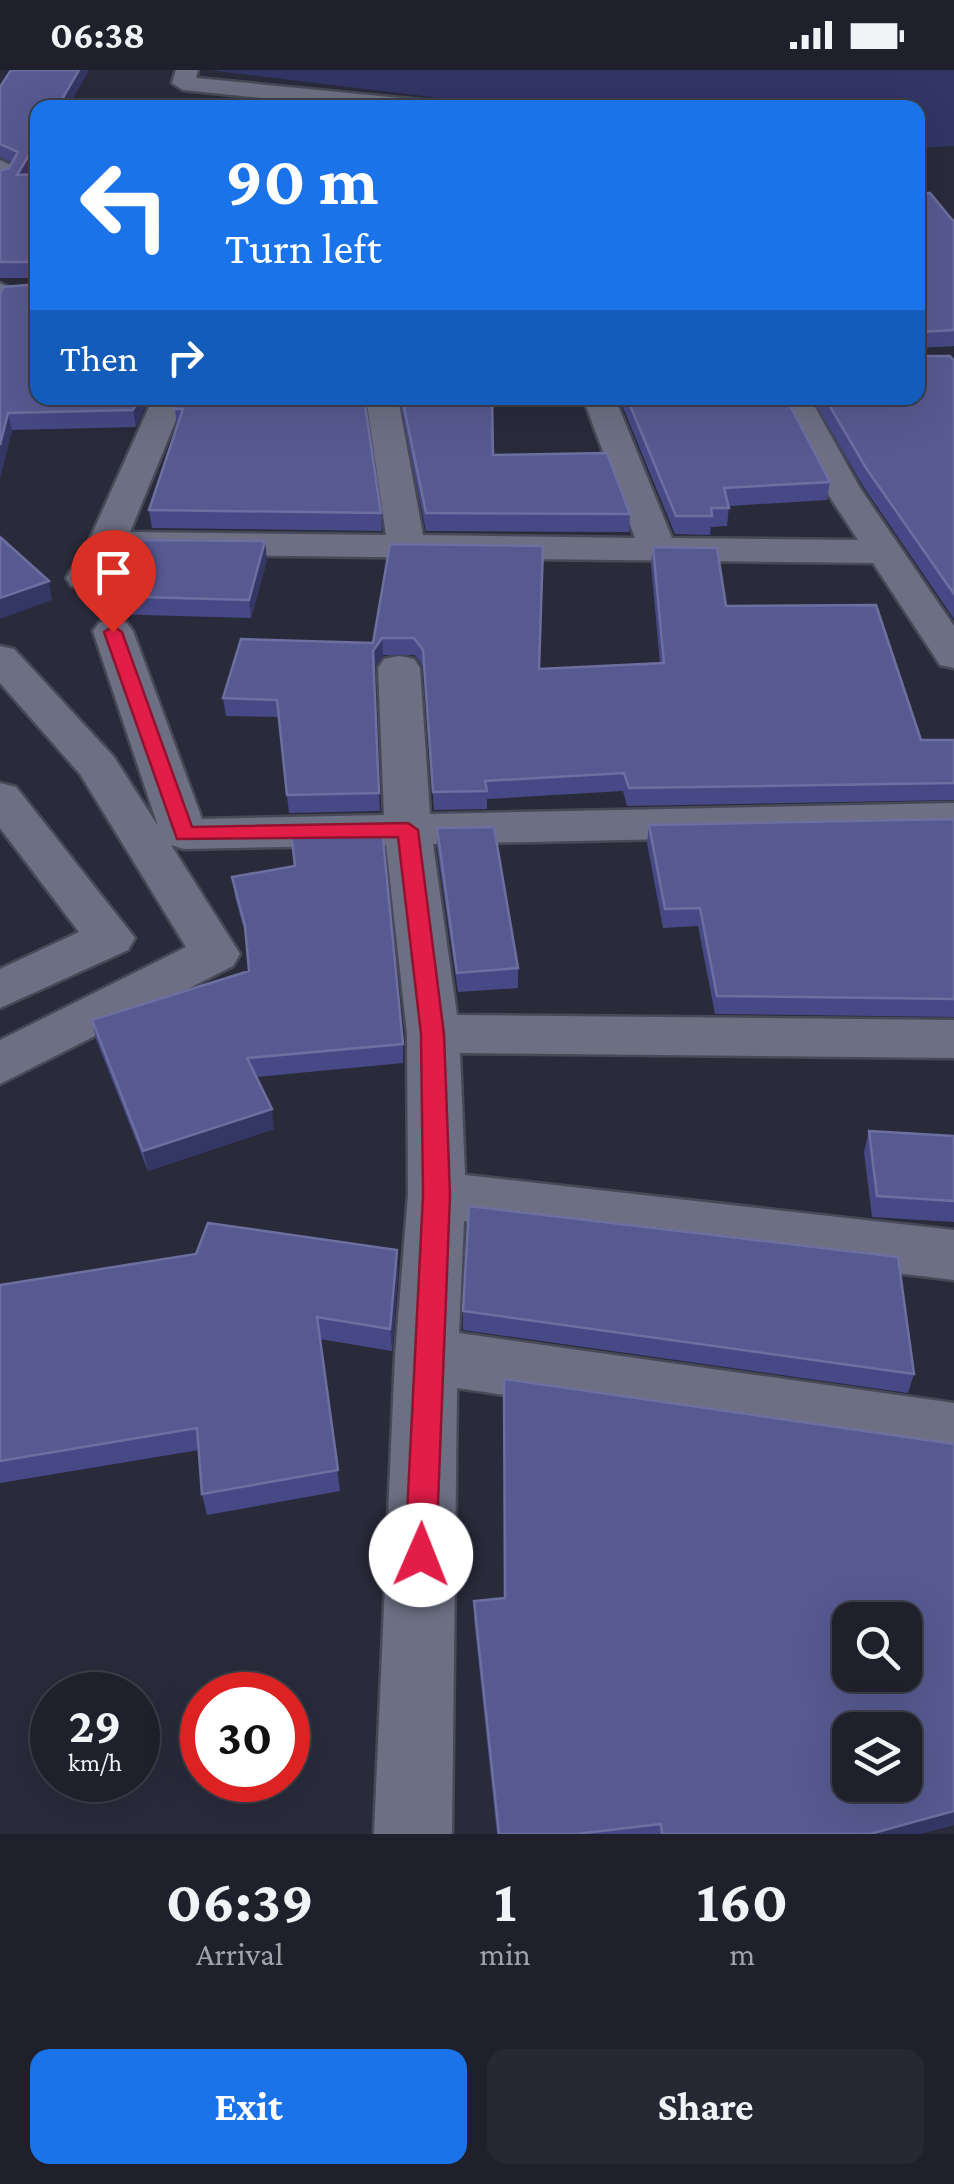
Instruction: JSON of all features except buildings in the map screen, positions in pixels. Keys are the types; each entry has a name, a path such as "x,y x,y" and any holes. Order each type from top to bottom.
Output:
{"street":[{"path":"187,70 183,82 355,100"},
{"path":"0,168 4,168 0,176"},
{"path":"0,292 30,290"},
{"path":"84,578 108,543 168,405"},
{"path":"383,405 406,546"},
{"path":"602,405 658,549"},
{"path":"798,405 842,488 954,656"},
{"path":"108,543 885,552"},
{"path":"113,632 184,834 214,954"},
{"path":"0,658 98,767 214,954"},
{"path":"399,668 408,830 432,1034 436,1195 426,1356 413,1834"},
{"path":"0,797 110,938 11,970"},
{"path":"184,834 954,818"},
{"path":"0,1064 214,954"},
{"path":"432,1034 954,1040"},
{"path":"436,1195 954,1255"},
{"path":"426,1356 954,1432"}],"shaded area":[{"path":"209,70 954,70 954,146 925,148 925,100 456,100"}],"route":[{"path":"113,632 184,834 408,830 432,1034 436,1195 426,1356 421,1555"}]}
